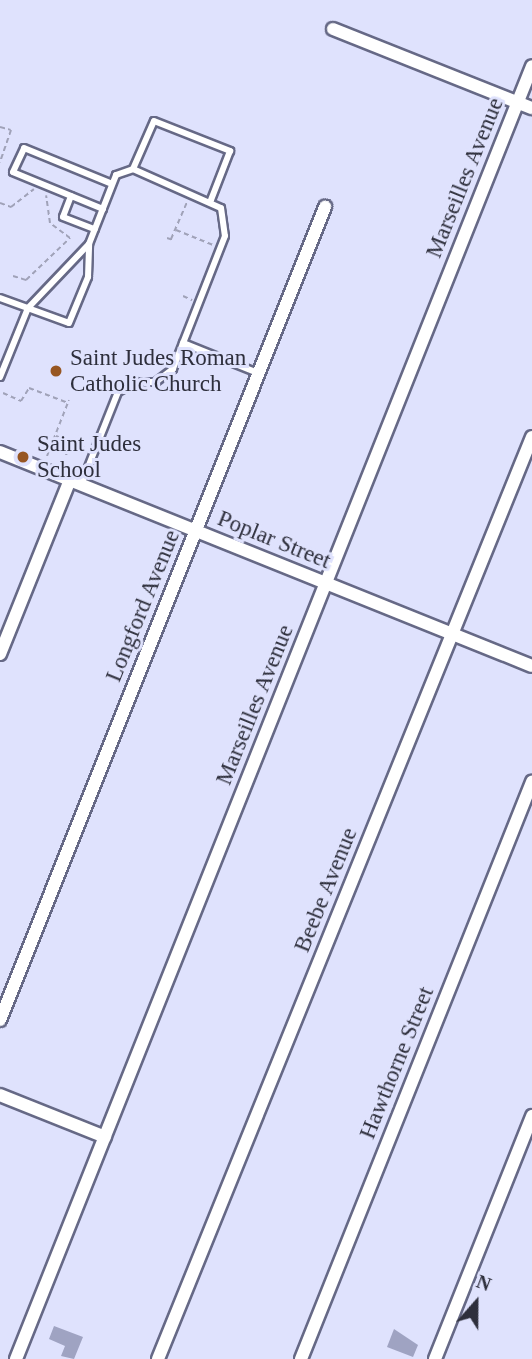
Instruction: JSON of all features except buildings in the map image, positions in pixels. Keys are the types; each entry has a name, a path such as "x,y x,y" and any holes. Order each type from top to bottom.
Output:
{"street":[{"path":"333,29 532,108"},
{"name":"Marseilles Avenue","path":"16,1359 532,66"},
{"name":"Longford Avenue","path":"0,1020 325,207"},
{"name":"Beebe Avenue","path":"158,1359 532,436"},
{"name":"Poplar Street","path":"0,452 532,666"},
{"path":"0,654 76,482"},
{"name":"Hawthorne Street","path":"301,1359 532,782"},
{"path":"0,1095 105,1137"},
{"path":"435,1359 532,1116"}],"lane":[{"path":"134,169 153,121 230,151 211,200"},
{"path":"103,209 13,172 24,148 112,184"},
{"path":"0,298 69,323 88,277 89,244 116,175 134,169 211,200 221,208 225,236 183,343 164,377 118,391 76,482"},
{"path":"71,196 63,217 95,229"},
{"path":"0,377 27,308 89,244"},
{"path":"183,343 258,373"}],"path":[{"path":"0,127 11,130 0,162"},
{"path":"0,203 11,207 41,188 50,223 70,235 26,280 13,276"},
{"path":"167,238 172,240 189,198"},
{"path":"176,230 214,245 210,256"},
{"path":"192,300 197,289"},
{"path":"183,296 197,302"},
{"path":"3,393 21,401 29,388 68,401 47,456"},
{"path":"55,436 90,450"},
{"path":"63,463 71,442"}],"place":[{"name":"Saint Judes Roman Catholic Church","path":"56,371"},
{"name":"Saint Judes School","path":"23,457"}]}
